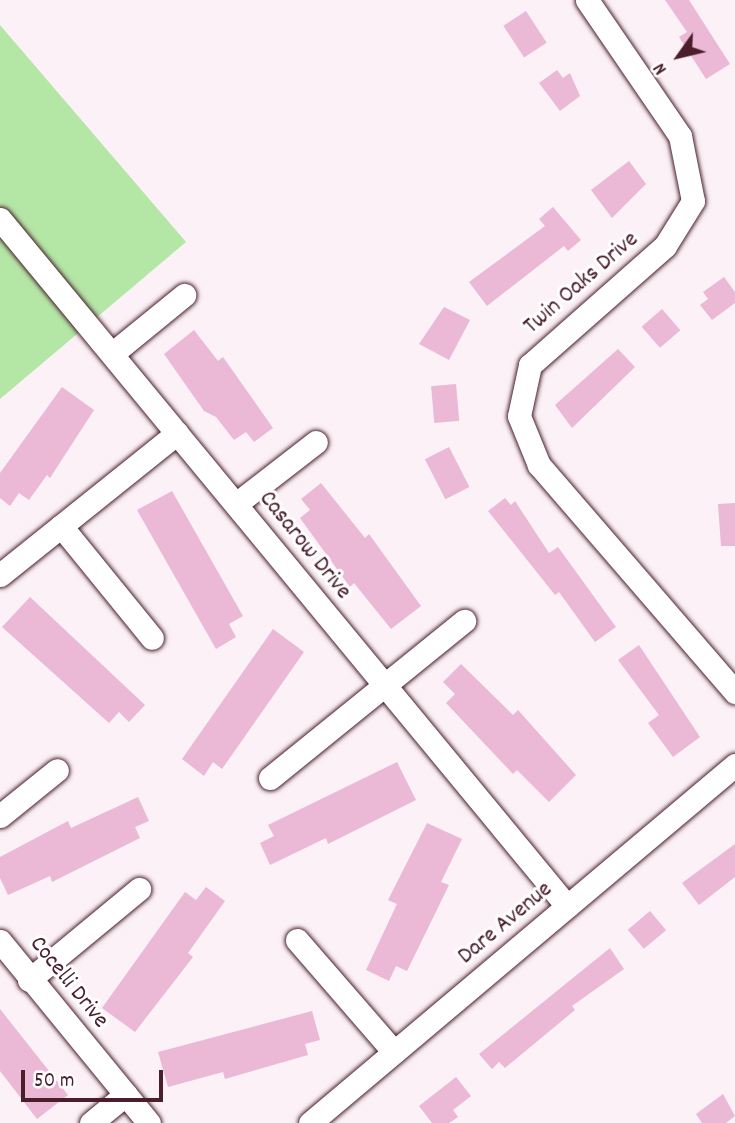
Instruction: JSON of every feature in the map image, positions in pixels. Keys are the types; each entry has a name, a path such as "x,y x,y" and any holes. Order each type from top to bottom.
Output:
{"street":[{"name":"Twin Oaks Drive","path":"587,0 680,136 694,201 665,246 530,365 519,416 539,465 735,692"},
{"name":"Casarow Drive","path":"0,219 567,906"},
{"path":"113,353 184,295"},
{"path":"2,568 61,526 177,433"},
{"path":"236,504 316,442"},
{"path":"61,526 152,638"},
{"path":"270,778 464,621"},
{"name":"Dare Avenue","path":"310,1123 735,765"},
{"path":"0,817 57,770"},
{"path":"29,980 139,889"},
{"path":"296,940 394,1052"},
{"name":"Cocelli Drive","path":"0,942 149,1123"},
{"path":"91,1123 126,1094"}],"green space":[{"path":"0,25 186,242 0,399"}],"building":[{"path":"665,0 689,0 730,64 706,79 679,37 687,32"},
{"path":"526,11 547,43 524,58 503,26"},
{"path":"557,70 563,78 570,73 580,96 560,111 539,83"},
{"path":"629,161 646,184 612,218 591,190"},
{"path":"553,207 581,240 568,251 564,246 487,306 469,282 545,226 539,219"},
{"path":"724,277 735,292 735,303 712,320 700,305 708,299 703,292"},
{"path":"444,307 470,320 449,360 419,344"},
{"path":"662,309 680,330 660,348 642,327"},
{"path":"194,330 218,361 223,357 273,428 254,442 246,432 234,440 216,417 204,411 164,354"},
{"path":"618,349 635,367 572,428 555,405"},
{"path":"456,384 459,421 434,423 431,386"},
{"path":"62,387 94,410 50,478 47,475 29,500 19,493 10,506 0,498 0,473"},
{"path":"449,447 469,487 445,499 425,459"},
{"path":"321,483 365,538 369,534 421,606 391,629 354,583 350,587 300,518 310,510 301,499"},
{"path":"172,491 243,616 229,624 236,637 216,649 137,510"},
{"path":"505,498 511,505 515,501 549,553 558,547 616,627 595,642 559,592 555,595 488,511"},
{"path":"735,503 735,546 721,546 718,504"},
{"path":"30,597 145,705 129,722 119,712 109,723 2,627"},
{"path":"273,629 304,652 222,769 213,762 204,776 182,759"},
{"path":"639,645 700,737 673,757 648,723 659,715 618,660"},
{"path":"461,664 513,715 518,710 576,775 549,802 517,770 513,774 446,703 455,694 443,682"},
{"path":"397,762 416,800 328,844 326,838 270,865 260,843 274,836 268,825"},
{"path":"138,797 149,821 135,827 140,838 52,882 50,876 8,895 0,878 0,857 68,821 71,828"},
{"path":"427,823 462,839 441,882 449,885 407,971 396,966 389,981 366,970 397,904 388,900"},
{"path":"735,844 735,877 699,905 682,883"},
{"path":"206,887 225,901 188,953 193,957 135,1032 102,1008 185,892 196,900"},
{"path":"650,911 666,930 644,949 628,930"},
{"path":"610,948 624,969 572,1006 575,1010 505,1068 499,1062 492,1069 479,1054"},
{"path":"0,1009 68,1095 37,1119 0,1071"},
{"path":"312,1011 320,1040 305,1044 308,1055 225,1079 223,1072 168,1087 158,1052"},
{"path":"456,1077 471,1096 453,1110 458,1117 449,1123 432,1123 419,1106"},
{"path":"723,1094 735,1116 726,1123 702,1123 696,1114"}]}
